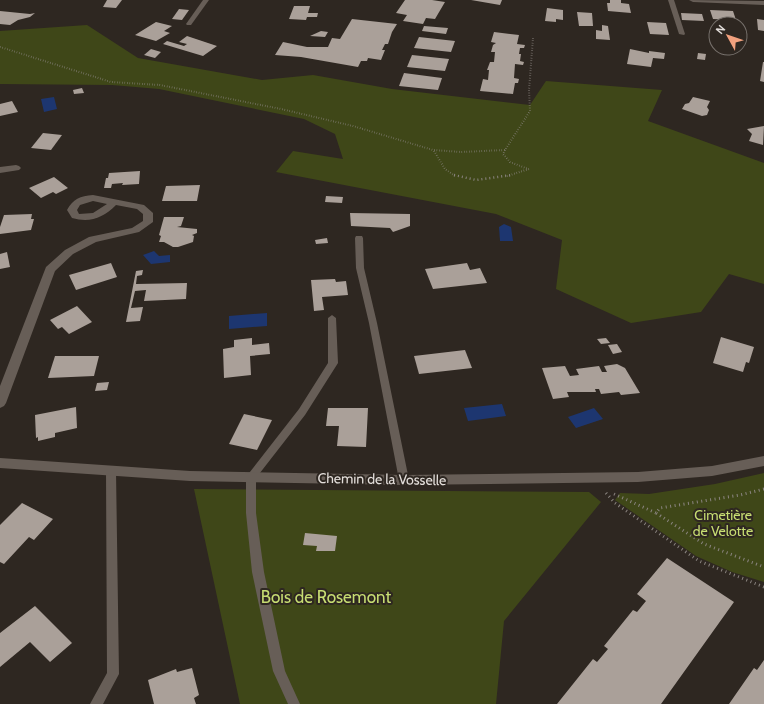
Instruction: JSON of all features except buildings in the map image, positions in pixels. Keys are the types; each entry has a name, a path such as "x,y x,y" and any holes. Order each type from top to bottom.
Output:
{"street":[{"path":"693,0 759,2"},
{"path":"0,170 16,168"},
{"path":"0,403 50,270 68,252 93,239 135,230 148,222 148,213 140,207 114,202"},
{"name":"Chemin de la Vosselle","path":"0,463 111,472 190,476 404,480 638,477 712,471 764,461"}],"lane":[{"path":"189,24 206,0"},
{"path":"671,0 682,34"},
{"path":"359,238 360,268 373,323 404,480"},
{"path":"294,704 279,671 258,572 252,512 251,477 302,412 333,363 332,318"},
{"path":"96,704 114,674 111,472"}],"path":[{"path":"433,150 447,171 462,178 476,180 514,175 529,169 506,159 503,154 530,111 529,90 533,38"},
{"path":"0,47 111,82 160,85 281,109 353,126 433,150 461,152 505,150"},
{"path":"764,567 704,544 656,513 603,489 615,503 699,561 731,576 764,587"},
{"path":"656,513 660,508 740,495 764,489"}],"green space":[{"path":"87,25 138,58 262,80 313,75 392,89 530,105 546,81 662,90 648,121 764,163 764,284 729,274 701,312 631,323 556,289 562,240 496,214 276,172 293,151 343,159 335,134 304,119 159,89 112,85 0,84 0,31"},
{"name":"Cimetière de Velotte","path":"764,473 764,582 732,572 696,556 615,500 620,493 649,494 715,484"},
{"name":"Bois de Rosemont","path":"194,489 589,492 601,502 504,621 496,704 240,704"}],"water":[{"path":"54,97 57,109 44,112 41,99"},
{"path":"504,224 511,227 513,241 500,241 499,227"},
{"path":"154,251 159,256 170,255 170,262 151,264 143,255"},
{"path":"267,313 267,326 229,329 229,316"},
{"path":"502,404 506,416 468,421 464,408"},
{"path":"594,408 603,419 576,428 568,417"}]}
